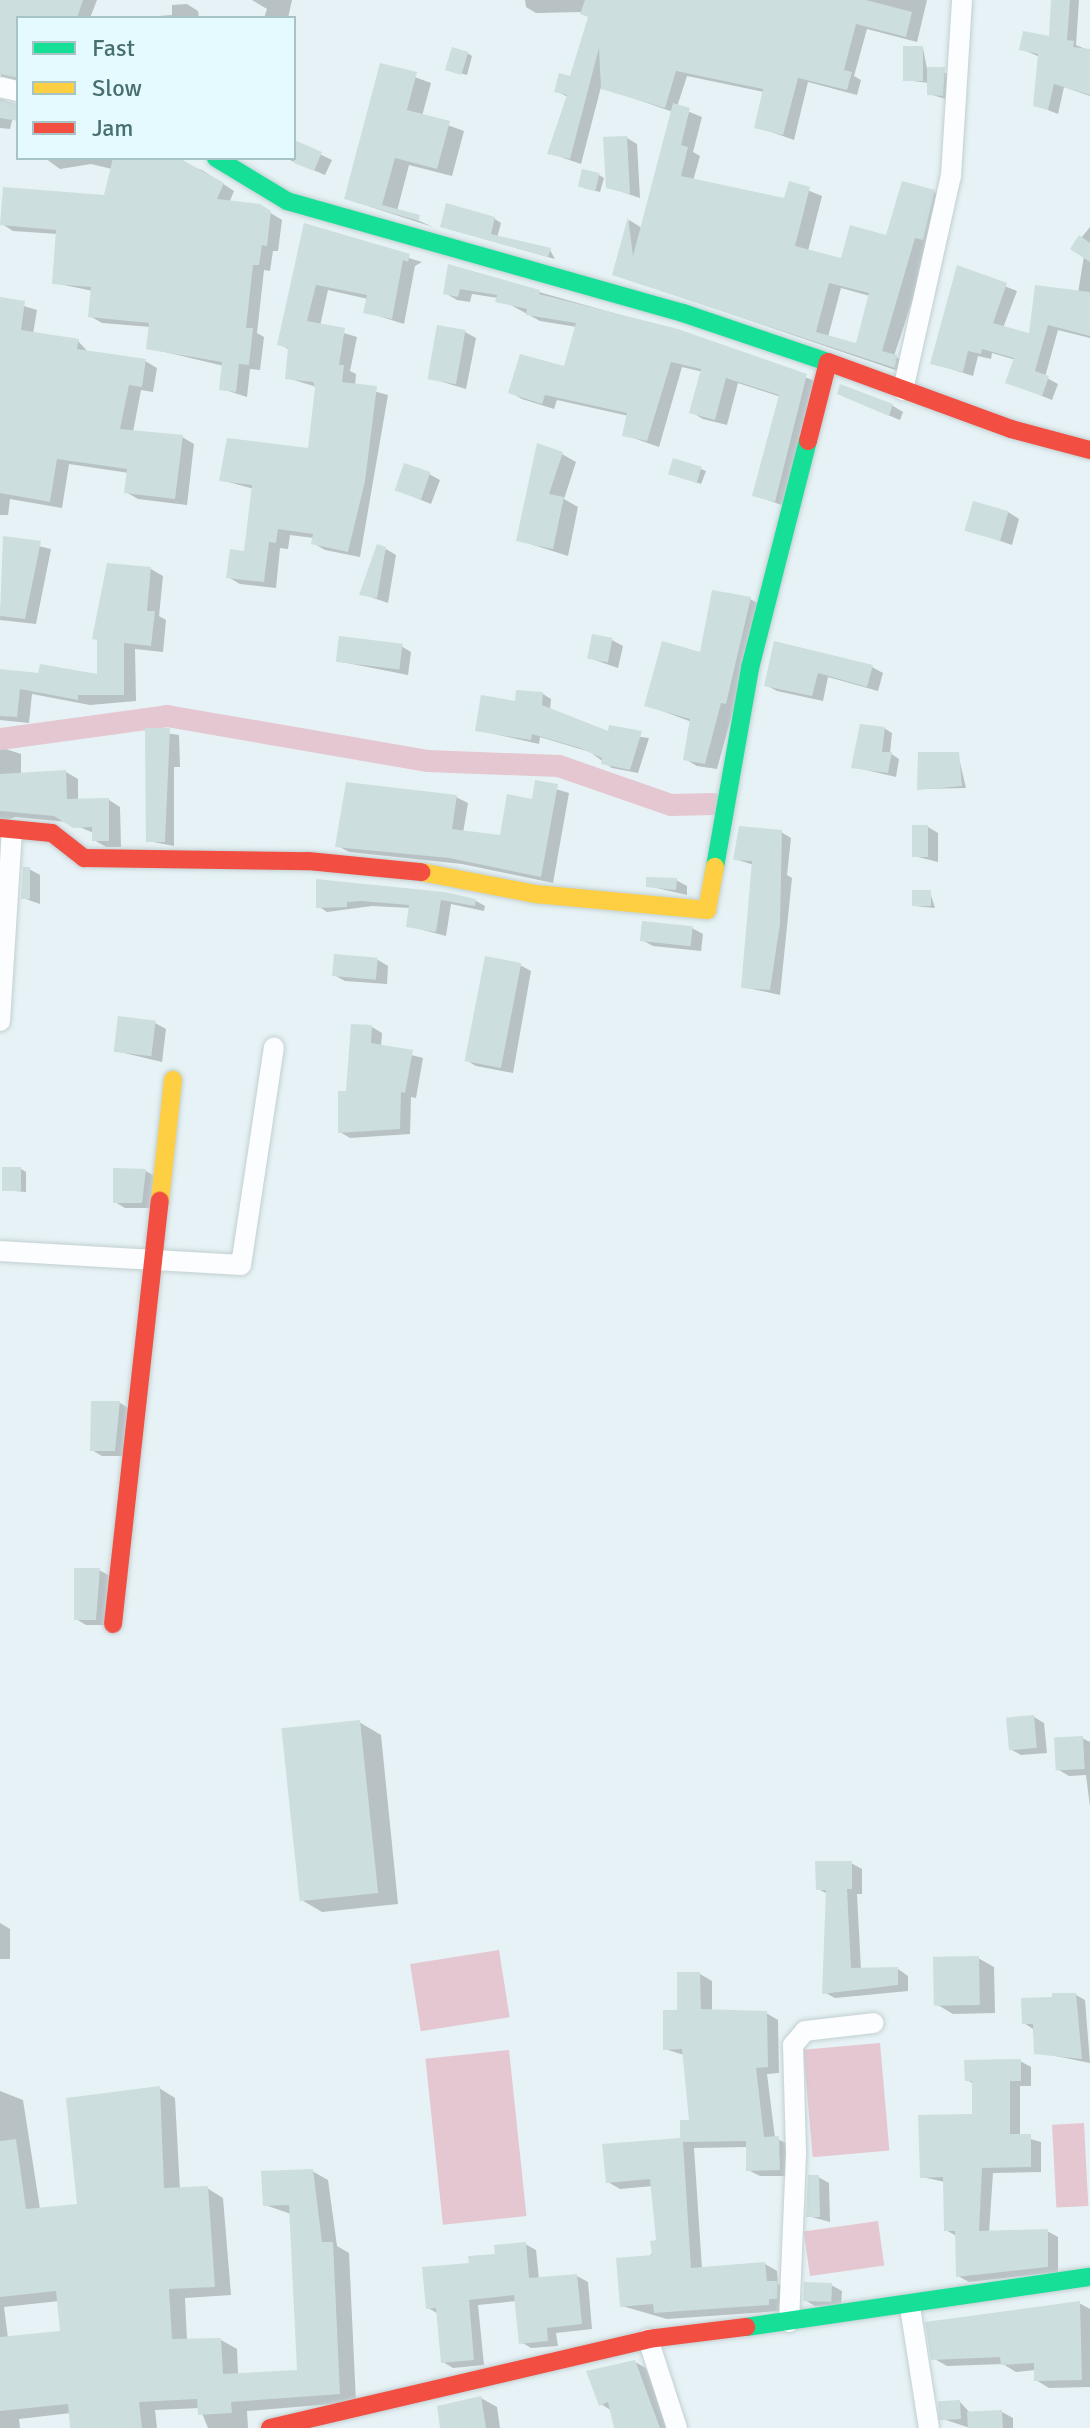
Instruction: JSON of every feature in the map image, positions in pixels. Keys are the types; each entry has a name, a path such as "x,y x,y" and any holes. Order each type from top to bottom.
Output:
{"street":[{"path":"903,390 951,176 962,0"},
{"path":"219,160 287,201 683,313 754,341 828,362 903,390 1090,450"},
{"path":"0,1021 6,830 52,833 84,858 308,861 447,875 535,894 709,909 750,668 828,362"},
{"path":"0,1251 241,1265 274,1047"},
{"path":"113,1624 173,1080"},
{"path":"789,2322 796,2152 793,2045 805,2031 874,2023"},
{"path":"280,2427 648,2339 910,2307 1090,2277"},
{"path":"910,2307 929,2428"},
{"path":"648,2339 677,2428"}],"shaded area":[{"path":"499,1950 510,2017 421,2031 410,1964"},
{"path":"880,2043 889,2151 813,2157 803,2050"},
{"path":"509,2050 526,2216 443,2225 425,2059"},
{"path":"1084,2123 1088,2206 1056,2208 1052,2125"},
{"path":"878,2221 884,2266 810,2276 804,2231"}],"building":[{"path":"0,0 83,0 78,16 16,16 16,78 0,74"},
{"path":"585,0 866,0 912,12 906,37 856,24 844,70 852,72 847,90 798,78 783,135 754,128 763,89 676,71 665,108 601,89 599,48 570,159 547,154 567,95 554,92 559,73 570,76 588,17 580,14"},
{"path":"1051,0 1070,0 1067,40 1074,41 1073,47 1090,49 1090,95 1054,84 1048,110 1033,106 1038,54 1019,50 1023,31 1049,36"},
{"path":"903,46 923,46 923,81 903,81"},
{"path":"452,47 468,52 461,75 445,70"},
{"path":"380,63 417,72 407,110 450,121 437,169 395,158 382,205 420,215 419,221 344,199"},
{"path":"927,67 945,67 943,96 927,95"},
{"path":"0,100 16,104 16,121 0,118"},
{"path":"673,103 690,108 681,145 688,147 681,176 784,198 789,181 810,187 795,246 841,258 850,225 886,235 902,181 935,190 923,240 915,238 882,351 897,355 895,368 612,275 628,217 633,256","holes":["829,283 869,293 856,343 816,332"]},
{"path":"627,136 630,194 606,188 603,137"},
{"path":"296,141 322,152 314,171 294,163"},
{"path":"113,160 183,160 224,183 217,199 260,204 271,211 267,246 262,245 259,265 253,265 246,328 253,328 249,365 239,364 236,392 219,390 222,362 146,349 149,323 88,317 91,287 52,284 56,230 0,225 3,187 104,195"},
{"path":"582,169 600,173 595,191 578,187"},
{"path":"446,203 495,217 491,234 551,248 548,257 440,227"},
{"path":"304,223 410,254 408,262 403,260 392,319 363,313 367,295 316,285 307,321 345,328 339,365 344,365 342,382 377,386 365,481 348,552 311,544 313,534 278,529 276,543 269,542 264,582 226,578 230,549 244,551 252,485 219,481 227,438 308,448 315,388 313,382 285,379 288,348 277,345"},
{"path":"1079,235 1090,243 1090,262 1070,249"},
{"path":"448,264 540,290 539,294 678,329 807,374 775,502 752,496 779,395 726,378 715,420 689,413 701,369 671,362 647,441 622,436 627,413 545,395 542,404 508,393 520,354 564,366 576,323 526,315 527,309 495,302 497,295 460,289 458,297 443,294"},
{"path":"957,265 1007,283 993,323 1029,333 1035,285 1090,292 1090,336 1048,325 1035,371 1049,376 1042,396 1005,383 1014,358 982,349 981,354 968,351 963,372 930,364"},
{"path":"0,297 25,301 21,330 79,339 77,349 146,359 142,387 129,385 120,429 183,435 175,499 124,493 127,469 57,459 50,502 0,493"},
{"path":"437,325 466,330 456,384 427,379"},
{"path":"840,384 893,404 889,416 837,394"},
{"path":"537,443 563,452 549,494 564,497 553,549 516,541"},
{"path":"673,458 702,467 697,483 668,474"},
{"path":"404,463 430,472 421,500 395,490"},
{"path":"973,501 1009,511 1000,541 964,531"},
{"path":"3,536 41,541 25,619 0,616"},
{"path":"377,544 386,547 377,598 359,595"},
{"path":"107,563 151,567 147,611 155,611 151,646 124,643 124,695 78,695 78,700 20,689 17,717 0,716 0,669 38,673 40,664 97,674 97,640 92,639"},
{"path":"712,590 751,597 726,704 721,703 705,764 683,760 690,719 644,706 662,641 700,652"},
{"path":"592,634 613,638 608,663 587,659"},
{"path":"339,636 403,644 399,670 336,662"},
{"path":"774,641 873,665 867,687 818,673 812,696 764,686"},
{"path":"516,690 543,692 542,705 608,731 609,725 642,731 630,770 601,764 602,758 580,748 532,734 531,740 475,731 481,695 515,701"},
{"path":"860,724 885,727 882,752 892,752 888,773 851,768"},
{"path":"145,728 170,728 165,842 146,842"},
{"path":"918,752 959,752 962,786 917,790"},
{"path":"66,770 67,799 109,798 109,841 92,841 92,827 73,828 54,816 0,811 0,774"},
{"path":"535,780 558,784 541,877 449,858 335,847 346,782 457,795 452,829 500,835 507,794 532,799"},
{"path":"912,825 928,825 928,857 912,857"},
{"path":"739,826 782,830 780,924 770,990 741,988 752,861 733,860"},
{"path":"23,867 30,867 30,899 21,899"},
{"path":"646,877 677,878 676,890 646,887"},
{"path":"316,879 444,892 476,899 475,906 441,900 436,932 406,927 409,905 361,901 347,902 347,907 316,908"},
{"path":"912,890 931,890 931,906 912,906"},
{"path":"642,921 693,926 691,946 640,941"},
{"path":"334,954 378,958 376,980 332,976"},
{"path":"485,956 521,963 501,1068 465,1061"},
{"path":"118,1016 156,1021 151,1056 114,1052"},
{"path":"351,1024 372,1025 371,1043 413,1050 405,1093 401,1092 400,1129 338,1133 338,1091 346,1091"},
{"path":"2,1167 21,1167 21,1191 2,1191"},
{"path":"113,1168 146,1169 142,1203 113,1203"},
{"path":"91,1401 120,1401 115,1451 90,1451"},
{"path":"74,1568 100,1568 96,1620 74,1620"},
{"path":"1034,1715 1037,1748 1009,1750 1006,1717"},
{"path":"360,1720 378,1893 300,1901 281,1728"},
{"path":"1083,1736 1085,1769 1056,1770 1054,1738"},
{"path":"815,1861 852,1861 852,1889 847,1889 851,1968 898,1967 898,1985 822,1994 826,1890 816,1890"},
{"path":"979,1956 980,2005 934,2006 933,1957"},
{"path":"677,1972 700,1972 701,2009 767,2011 768,2067 756,2068 764,2137 779,2136 780,2170 746,2171 746,2141 683,2142 691,2268 765,2262 767,2281 778,2281 777,2299 769,2299 769,2305 654,2313 653,2304 620,2307 616,2258 652,2255 650,2241 656,2240 650,2179 606,2183 602,2144 680,2138 680,2120 689,2120 682,2049 663,2050 663,2010 677,2010"},
{"path":"1052,1993 1076,1993 1082,2059 1034,2054 1033,2024 1022,2024 1021,1998 1052,1997"},
{"path":"1021,2059 1021,2081 1010,2081 1010,2134 1031,2134 1031,2167 982,2168 979,2231 1048,2229 1048,2267 956,2277 955,2231 944,2231 943,2177 920,2178 918,2115 972,2114 972,2081 965,2081 964,2060"},
{"path":"160,2086 164,2188 208,2186 215,2287 169,2289 172,2339 221,2338 223,2374 297,2370 289,2205 263,2206 261,2171 313,2169 322,2242 333,2242 340,2394 231,2402 232,2413 198,2415 197,2399 139,2402 142,2428 70,2428 68,2404 0,2411 0,2337 60,2331 56,2291 0,2297 0,2141 16,2139 26,2209 77,2204 66,2098"},
{"path":"808,2175 819,2175 820,2217 806,2217"},
{"path":"526,2242 529,2278 577,2274 582,2324 547,2328 548,2341 519,2344 514,2295 469,2300 474,2360 441,2363 436,2308 426,2309 422,2267 469,2263 468,2256 495,2254 494,2245"},
{"path":"804,2282 832,2283 831,2302 803,2301"},
{"path":"1080,2301 1082,2380 1034,2381 1034,2363 1001,2365 1000,2357 931,2360 925,2322"},
{"path":"635,2360 660,2428 614,2428 608,2402 599,2406 586,2371"},
{"path":"481,2396 486,2428 440,2428 437,2406"},
{"path":"960,2400 961,2419 939,2420 938,2401"},
{"path":"1002,2410 1003,2428 968,2428 967,2412"}],"waterway":[{"path":"0,739 167,716 428,761 559,766 671,805 713,804"}],"traffic: fast":[{"path":"219,160 287,201 683,313 828,362"},
{"path":"715,867 750,668 808,441"},
{"path":"746,2327 1090,2277"}],"traffic: slow":[{"path":"421,872 535,894 707,910 715,867"},
{"path":"160,1201 173,1080"}],"traffic: jam":[{"path":"808,441 828,362 1011,429 1090,450"},
{"path":"0,828 52,833 84,858 308,861 421,872"},
{"path":"113,1624 160,1201"},
{"path":"270,2428 648,2339 746,2327"}]}
